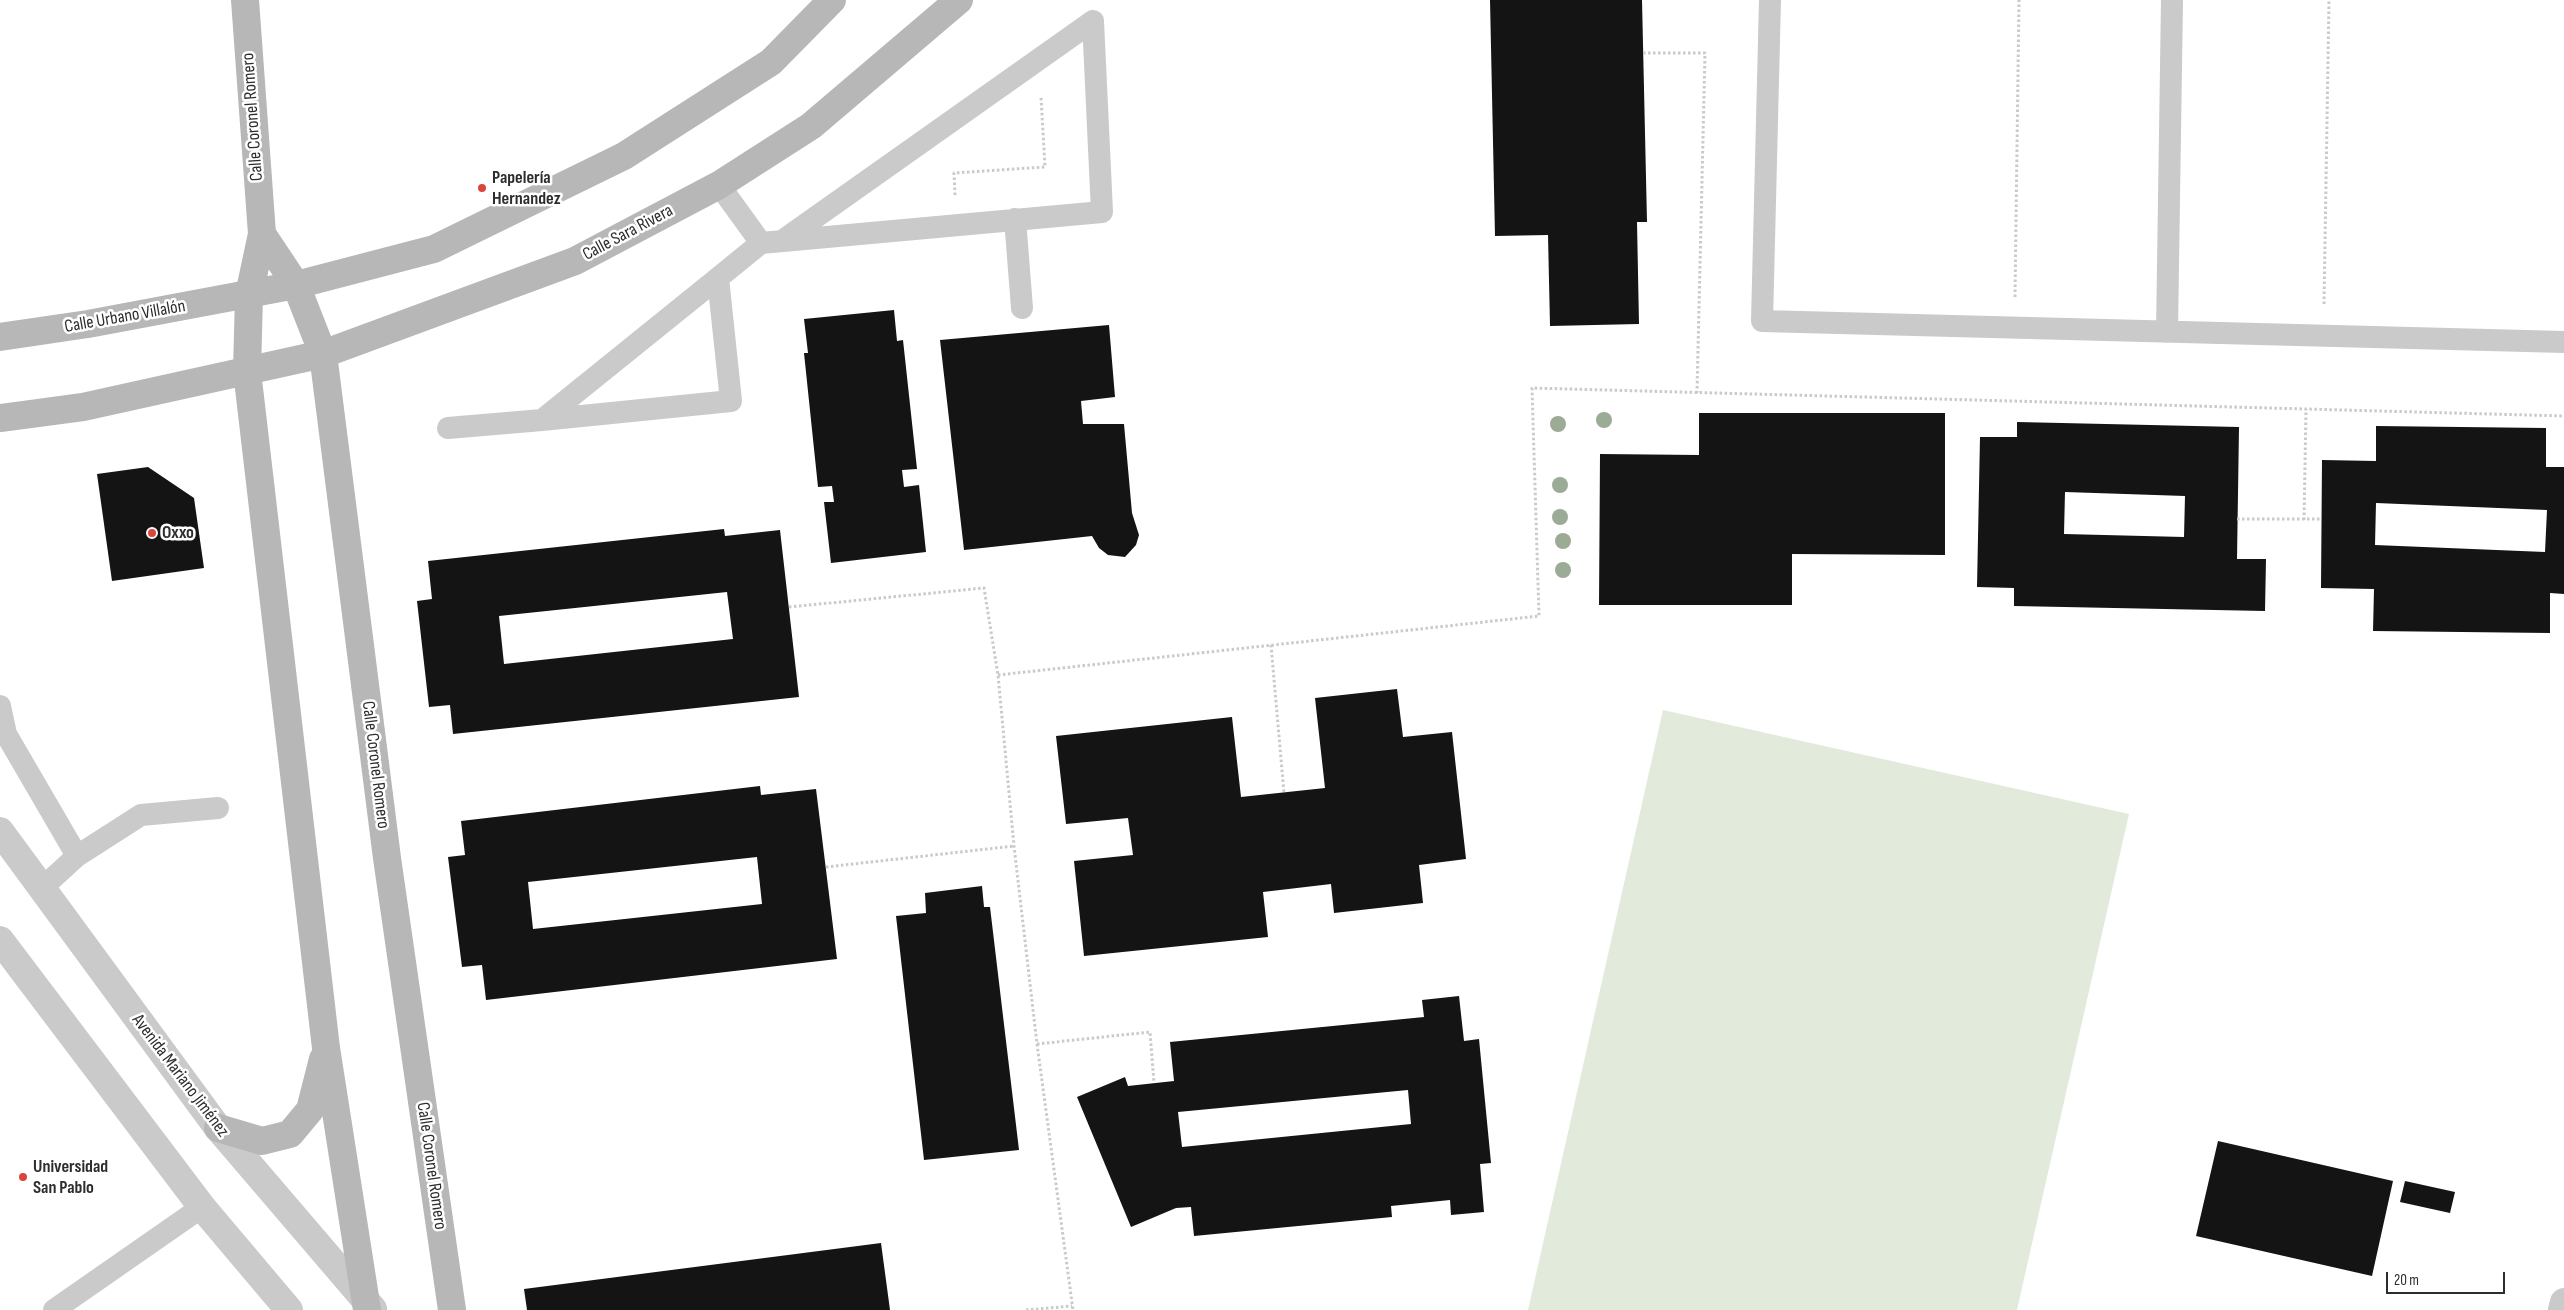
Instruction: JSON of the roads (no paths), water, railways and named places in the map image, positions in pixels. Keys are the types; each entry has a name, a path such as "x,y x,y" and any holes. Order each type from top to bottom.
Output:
{"main road":[{"name":"Calle Coronel Romero","path":"245,0 262,234 249,295 247,371 326,1048 369,1307"},
{"path":"249,295 296,285 434,249 624,156 771,62 832,0"},
{"name":"Calle Sara Rivera","path":"247,371 323,354 575,260 719,184 811,126 958,0"},
{"name":"Calle Coronel Romero","path":"262,234 296,285 323,354 387,858 452,1310"},
{"name":"Calle Urbano Villalón","path":"0,337 88,324 249,295"},
{"path":"0,418 83,407 247,371"},
{"path":"218,1128 262,1140 290,1134 310,1110 326,1048"}],"street":[{"name":"Avenida Mariano Jiménez","path":"0,831 218,1128 369,1307"},
{"path":"0,940 202,1207 289,1310"},
{"path":"2562,1310 2564,1302"}],"lane":[{"path":"1770,0 1762,322 2564,342"},
{"path":"2167,332 2172,0"},
{"path":"542,420 718,278 1093,21 1102,212 771,242"},
{"path":"719,184 771,242"},
{"path":"1015,219 1022,308"},
{"path":"448,428 731,401 718,278"},
{"path":"0,706 6,734 76,856"},
{"path":"42,888 76,856 141,815 218,808"},
{"path":"54,1310 202,1207"}],"place":[{"name":"Papelería Hernandez","path":"482,188"},
{"name":"Oxxo","path":"152,533"},
{"name":"Universidad San Pablo","path":"23,1177"}]}
